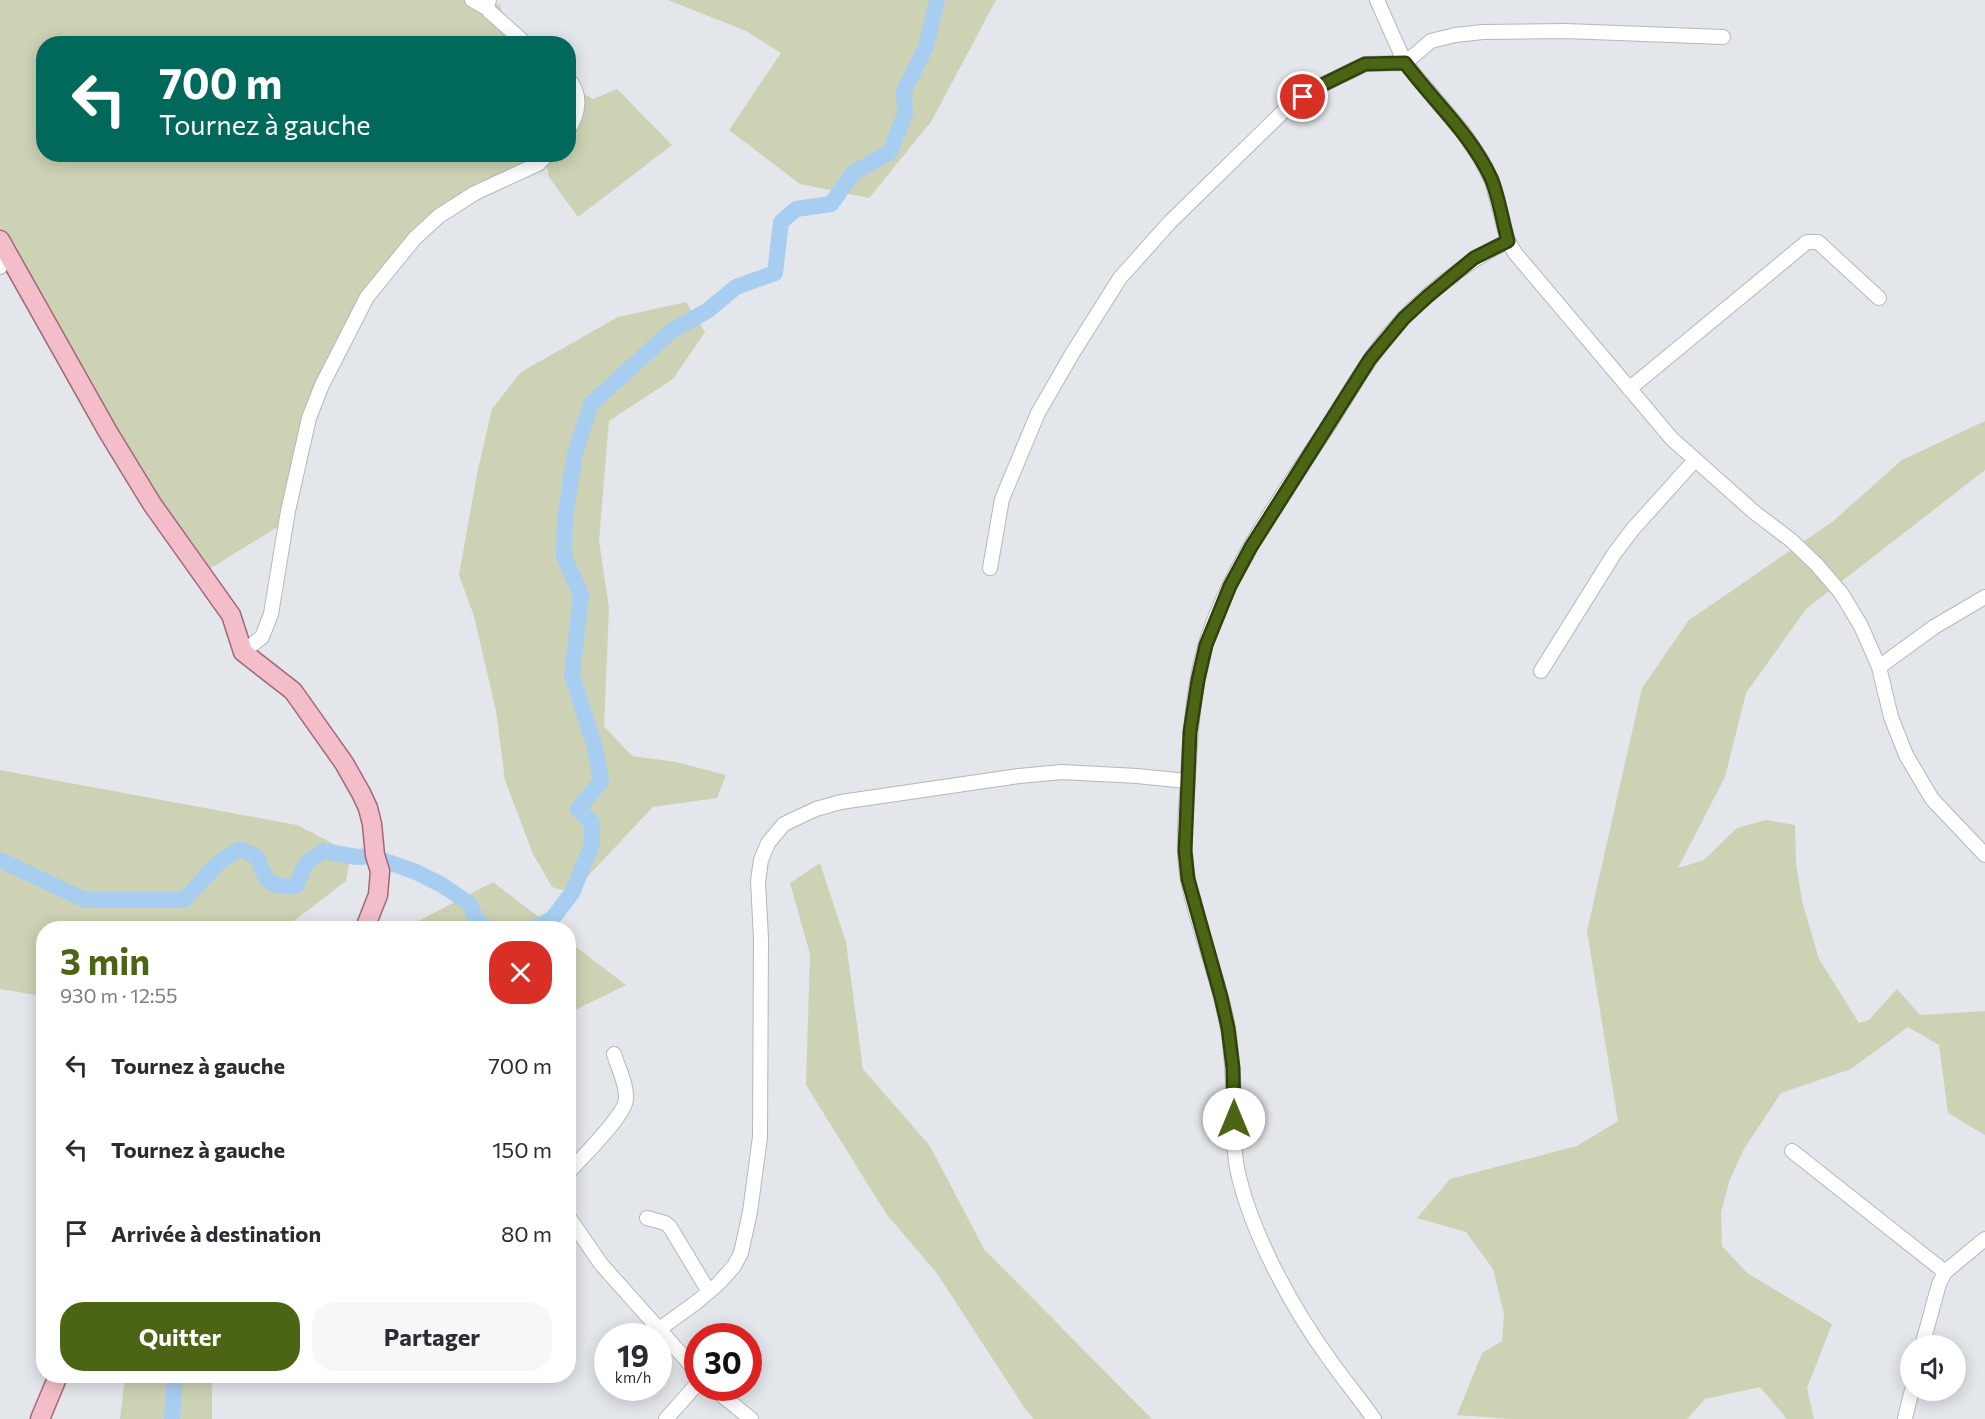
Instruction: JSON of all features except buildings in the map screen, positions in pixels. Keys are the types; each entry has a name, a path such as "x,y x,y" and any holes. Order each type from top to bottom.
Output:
{"main road":[{"path":"2,243 108,432 152,504 231,615 243,652 294,691 344,763 368,808 378,863 378,896 368,921"},
{"path":"40,1419 55,1383"}],"street":[{"path":"472,0 488,4 518,36"},
{"path":"1377,0 1405,63 1463,132 1481,159 1492,181 1508,241 1515,253 1672,439 1754,512 1792,541 1841,593 1862,626 1879,667 1891,717 1906,754 1932,799 1985,855"},
{"path":"990,568 1002,499 1024,444 1038,413 1072,354 1120,278 1178,214 1288,107 1318,87 1365,64 1405,63 1431,41 1455,34 1565,31 1723,37"},
{"path":"576,94 578,102 576,112"},
{"path":"243,652 262,637 271,615 288,511 309,418 322,385 367,297 415,238 439,216 475,193 540,162"},
{"path":"1374,1419 1329,1359 1301,1316 1274,1267 1246,1203 1237,1166 1233,1134 1233,1068 1228,1028 1188,879 1185,851 1192,722 1206,645 1230,586 1251,547 1370,359 1404,318 1474,258 1508,241"},
{"path":"1629,389 1807,243 1818,242 1879,298"},
{"path":"0,267 2,243"},
{"path":"1541,671 1614,554 1633,529 1695,460"},
{"path":"1879,667 1934,627 1985,597"},
{"path":"667,1323 709,1292 734,1266 741,1253 750,1212 760,1137 759,881 761,860 768,843 784,824 816,809 841,802 1019,776 1062,772 1187,781"},
{"path":"576,1164 621,1113 626,1101 625,1087 614,1054"},
{"path":"1792,1151 1945,1272"},
{"path":"647,1218 665,1223 670,1227 709,1292"},
{"path":"576,1228 594,1256 652,1323"},
{"path":"1925,1335 1939,1284 1945,1272 1985,1239"},
{"path":"672,1345 684,1358"},
{"path":"666,1419 684,1399"},
{"path":"729,1401 751,1419"},
{"path":"1905,1418 1909,1401"}],"green space":[{"path":"0,0 479,0 490,6 499,4 503,13 527,36 36,36 36,162 533,162 452,203 375,288 315,408 289,520 201,574 0,254"},
{"path":"668,0 996,0 931,122 869,198 800,184 729,130 781,53 746,31"},
{"path":"576,84 579,91 593,99 617,89 672,145 578,217 549,177 546,162 576,162"},
{"path":"686,302 705,332 673,379 609,421 599,541 609,608 604,726 632,756 676,762 726,775 717,798 653,807 572,893 552,887 533,854 505,780 496,711 474,616 459,575 478,469 492,409 521,372 618,317"},
{"path":"1985,421 1985,470 1806,609 1746,693 1725,777 1678,868 1704,860 1737,828 1766,820 1795,825 1796,864 1802,901 1819,959 1859,1023 1869,1020 1897,989 1920,1015 1985,1011 1985,1135 1948,1113 1939,1045 1908,1027 1851,1069 1781,1093 1744,1149 1730,1179 1721,1212 1722,1246 1747,1273 1832,1324 1807,1388 1814,1419 1787,1419 1760,1387 1705,1399 1687,1419 1511,1419 1457,1415 1482,1353 1502,1341 1504,1314 1493,1269 1466,1232 1417,1218 1450,1179 1577,1146 1618,1121 1587,931 1642,688 1689,620 1832,522 1902,460"},
{"path":"0,770 297,825 351,853 346,881 294,921 36,921 36,995 0,989"},
{"path":"820,863 846,942 863,1069 930,1146 984,1249 1152,1419 1034,1419 936,1272 887,1215 806,1085 810,954 790,883"},
{"path":"493,882 544,921 418,921"},
{"path":"576,947 626,985 576,1009"},
{"path":"124,1383 212,1383 212,1419 120,1419"}],"waterway":[{"path":"548,921 572,893 592,844 592,823 578,809 601,781 595,747 572,676 581,595 564,556 565,517 575,453 591,404 671,331 707,311 736,287 775,273 781,222 796,209 831,204 853,173 890,152 905,114 904,91 926,47 937,0"},
{"path":"0,860 85,900 184,900 219,862 240,849 257,857 269,881 279,886 296,886 306,863 323,851 357,857 371,856 416,872 442,885 470,904 477,921"},
{"path":"172,1419 175,1383"}],"route":[{"path":"1234,1119 1233,1068 1228,1028 1188,879 1185,851 1190,732 1206,645 1230,586 1251,547 1370,359 1391,332 1428,296 1474,258 1508,241 1492,181 1481,159 1463,132 1405,63 1365,64 1303,97"}]}
